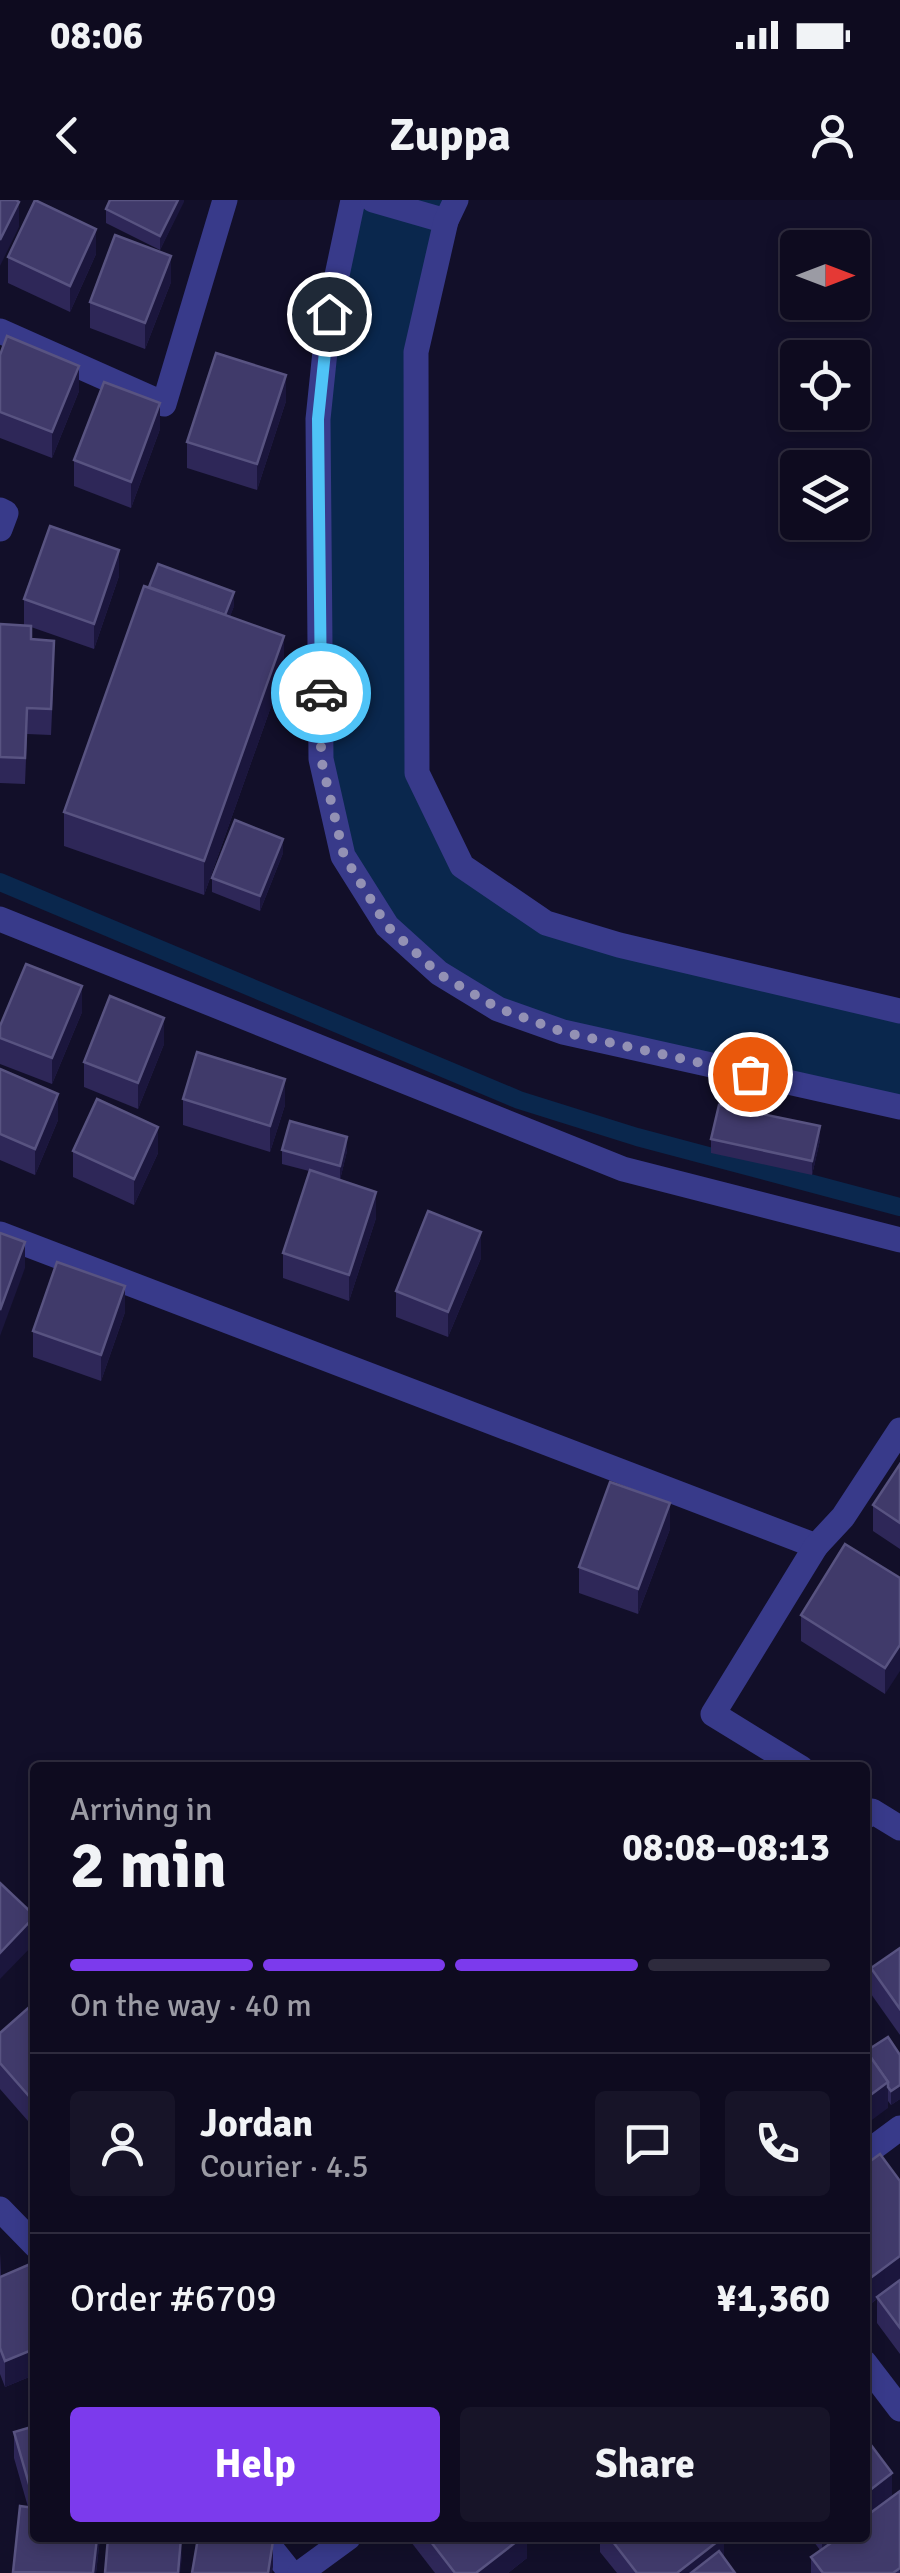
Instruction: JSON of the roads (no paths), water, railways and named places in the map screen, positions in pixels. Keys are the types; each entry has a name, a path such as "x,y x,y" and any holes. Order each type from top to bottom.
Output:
{"street":[{"path":"0,331 164,404 224,200"},
{"path":"353,200 329,314 318,419 321,759 344,856 387,926 439,974 498,1008 563,1032 900,1106"},
{"path":"376,201 445,213 416,352 416,773 462,866 546,922 619,945 900,1011"},
{"path":"0,510 6,513 0,529"},
{"path":"0,918 622,1169 900,1240"},
{"path":"0,1234 816,1546"},
{"path":"790,1762 713,1714 816,1546 843,1517 900,1430"},
{"path":"870,1813 900,1828"},
{"path":"870,2150 900,2128"},
{"path":"0,2209 30,2240"},
{"path":"870,2370 900,2409"},
{"path":"266,2542 291,2573"},
{"path":"300,2573 343,2542"}],"waterway":[{"path":"409,200 377,302 360,460 366,566 363,739 381,833 419,897 482,949 587,989 900,1054"},
{"path":"0,882 519,1100 637,1137 900,1207"}]}
